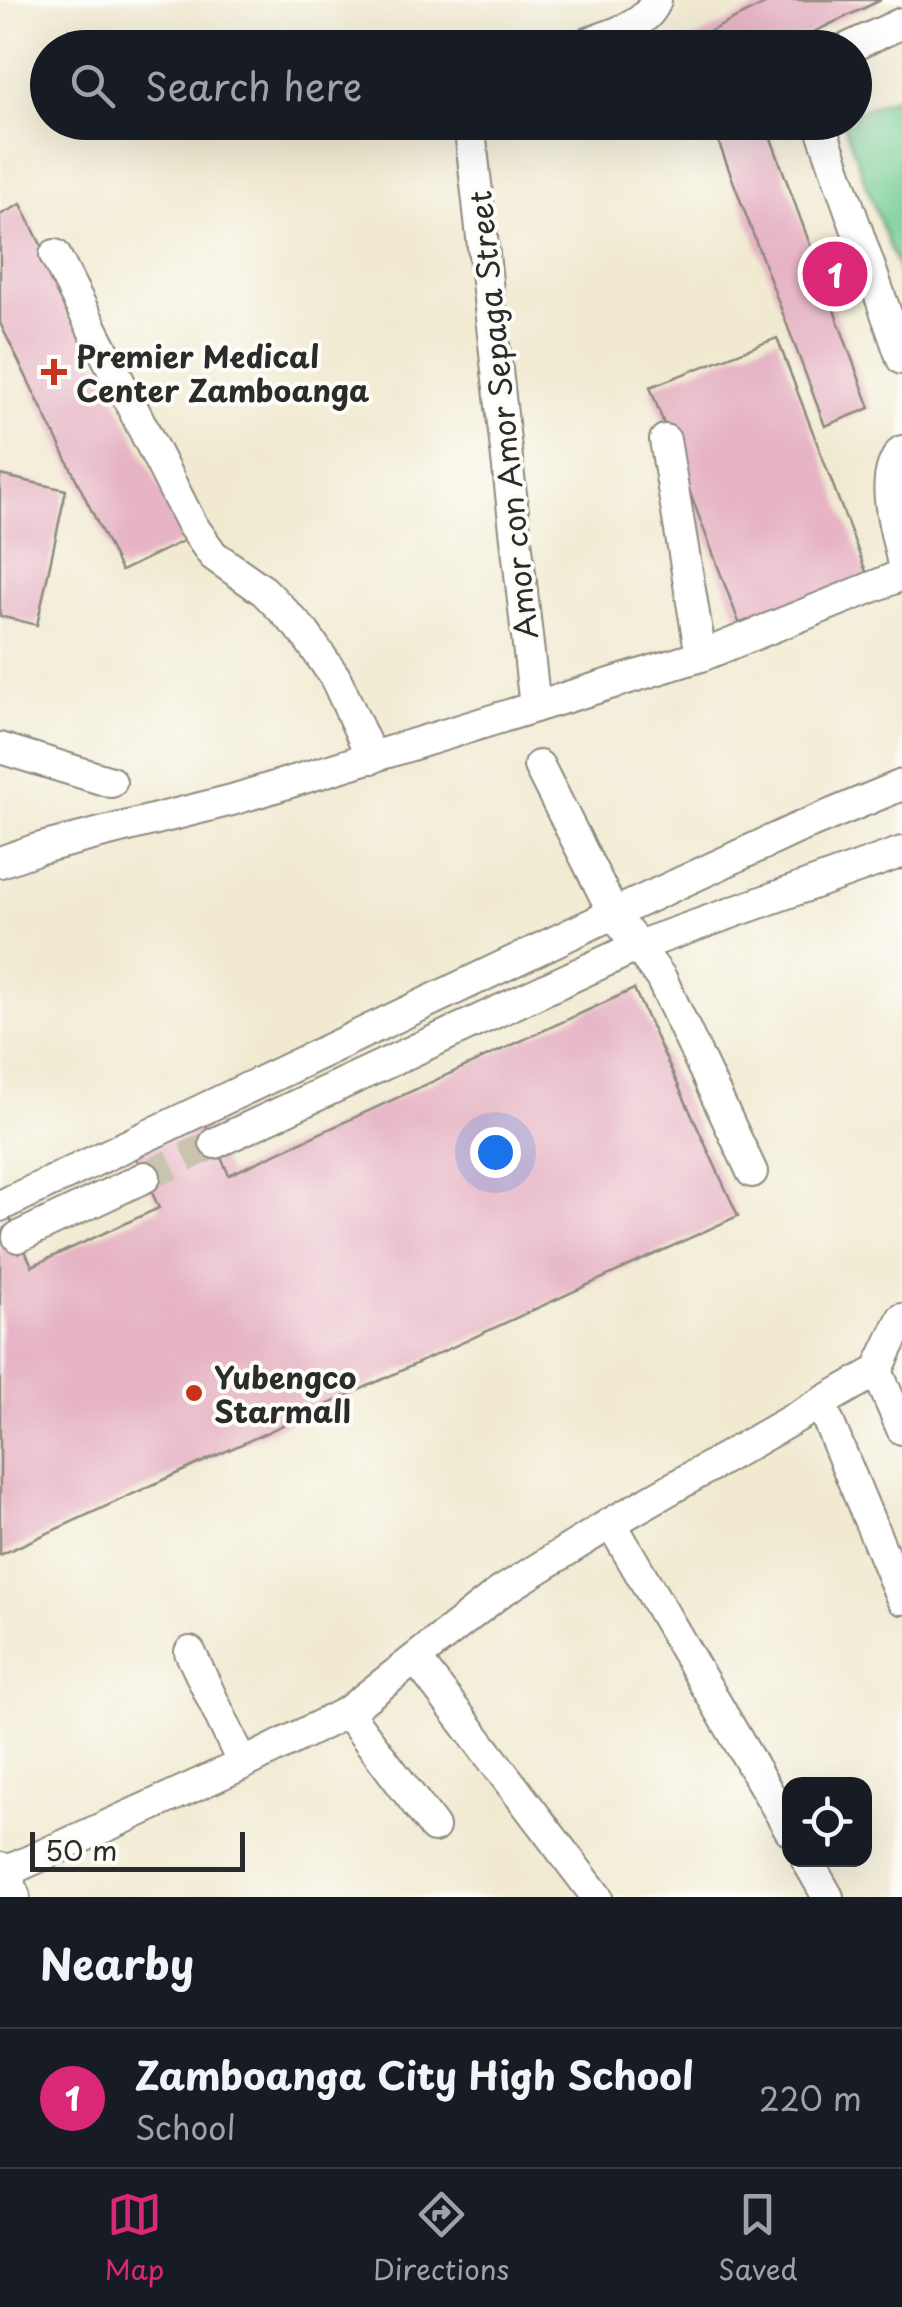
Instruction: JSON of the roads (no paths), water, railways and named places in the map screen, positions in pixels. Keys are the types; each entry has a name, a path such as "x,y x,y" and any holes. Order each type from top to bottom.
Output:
{"main road":[{"path":"1,1872 11,1897"}],"street":[{"path":"620,30 638,23 652,10 656,0"},
{"path":"872,37 902,23"},
{"name":"Amor con Amor Sepaga Street","path":"471,140 534,707"},
{"path":"825,140 902,359"},
{"path":"54,256 192,524 213,555 264,591 304,632 334,677 372,758"},
{"path":"665,440 701,656"},
{"path":"902,451 890,471 889,494 902,560"},
{"path":"0,862 232,800 701,656 902,574"},
{"path":"0,748 110,782"},
{"path":"539,766 614,914 661,978 752,1172"},
{"path":"0,1206 796,829 902,786"},
{"path":"215,1143 638,946 902,852"},
{"path":"18,1237 144,1177"},
{"path":"1,1872 243,1764 347,1712 498,1594 877,1370 902,1319"},
{"path":"877,1370 902,1429"},
{"path":"821,1404 902,1598"},
{"path":"611,1524 782,1816"},
{"path":"190,1652 243,1764"},
{"path":"416,1659 596,1897"},
{"path":"347,1712 434,1827"},
{"path":"810,1867 828,1897"}],"tunnel":[{"path":"145,1177 215,1143"}],"place":[{"name":"Zamboanga City High School","path":"835,274"},
{"name":"Premier Medical Center Zamboanga","path":"54,372"},
{"name":"Yubengco Starmall","path":"194,1393"}]}
